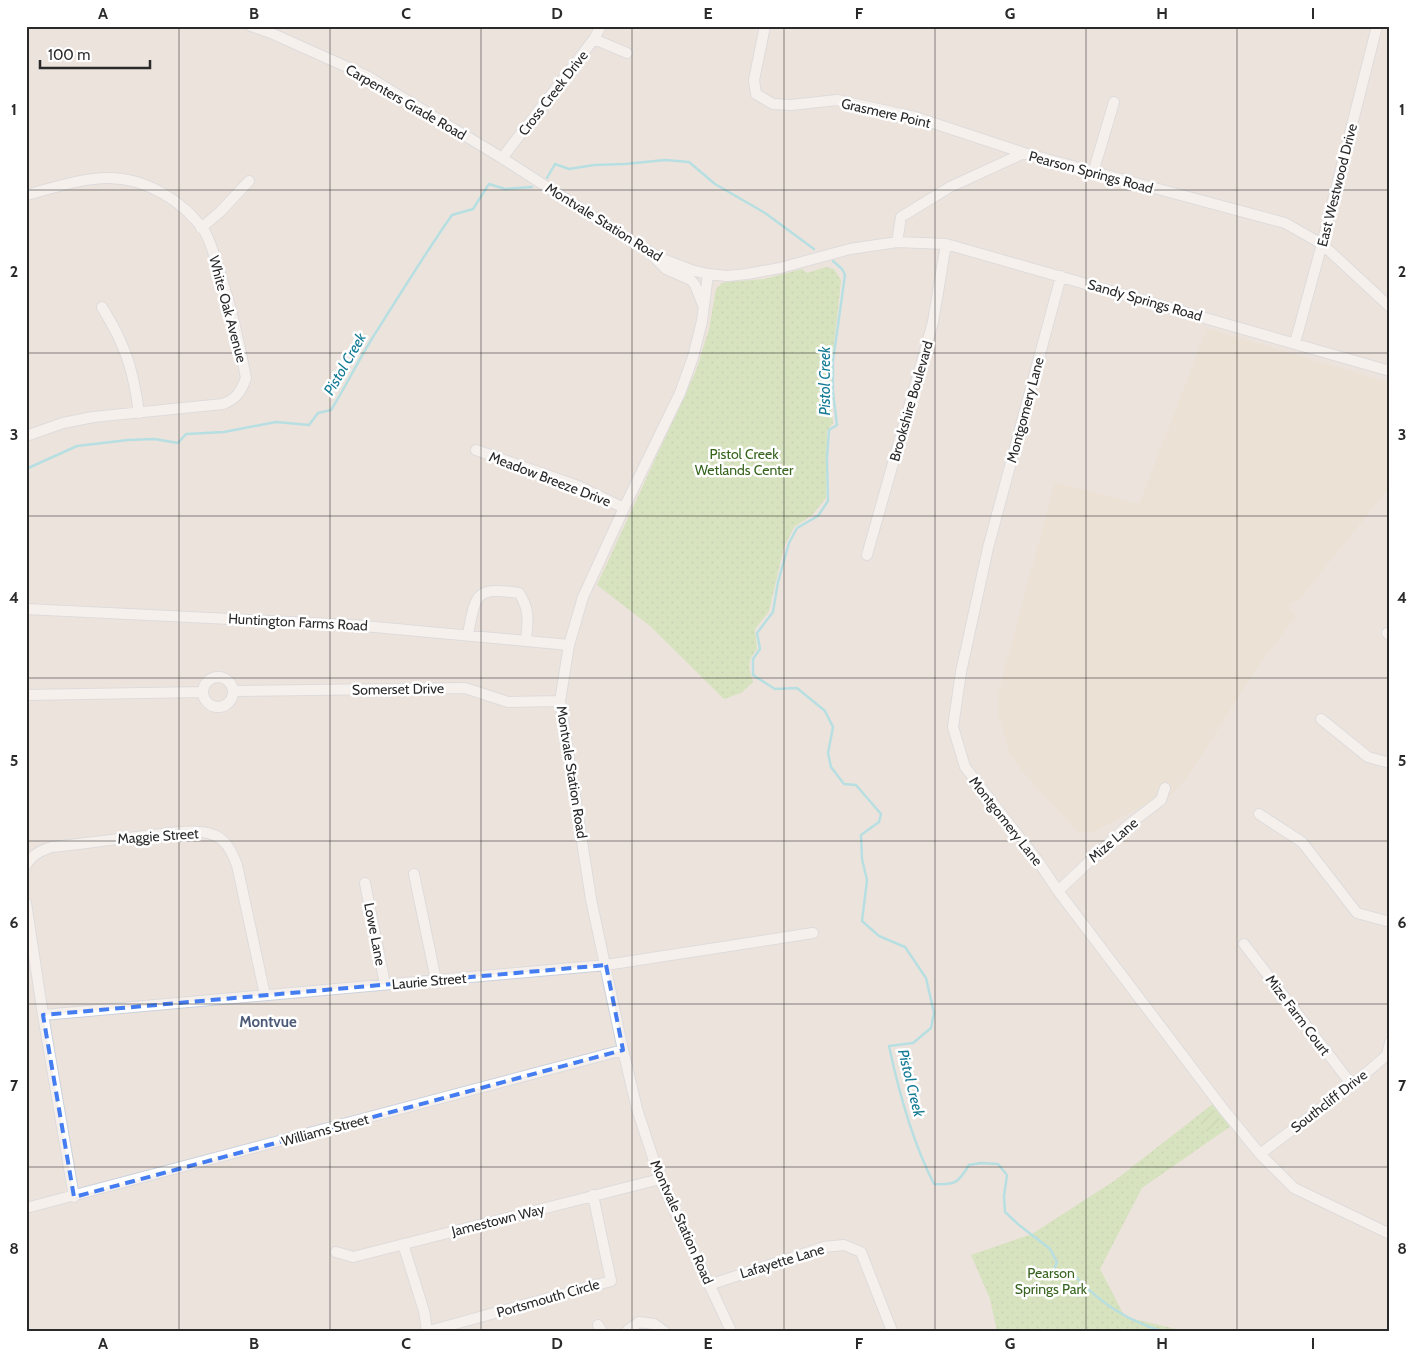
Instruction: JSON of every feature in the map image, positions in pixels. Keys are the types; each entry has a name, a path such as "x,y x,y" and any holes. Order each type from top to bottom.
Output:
{"street":[{"name":"Carpenters Grade Road","path":"251,26 367,76 502,158"},
{"name":"Cross Creek Drive","path":"502,158 594,39 601,26"},
{"name":"Grasmere Point","path":"765,26 754,80 756,94 773,104 791,105 838,100 915,117 1024,153"},
{"name":"East Westwood Drive","path":"1295,343 1377,26"},
{"path":"594,39 626,53"},
{"path":"1093,172 1114,102"},
{"name":"Pearson Springs Road","path":"897,242 901,217 950,187 1024,153 1284,223 1322,244 1390,307"},
{"name":"Montvale Station Road","path":"502,158 649,252 671,263 708,274 702,321 693,357 680,393 583,597 569,645 560,701 591,899 623,1050 638,1108 660,1179 731,1331"},
{"name":"White Oak Avenue","path":"26,195 78,182 108,178 153,188 171,198 193,217 206,233 227,295 246,378 242,388 233,400 223,404 93,417 27,433"},
{"path":"201,228 220,212 250,181"},
{"path":"708,274 727,276 759,273 840,251 897,242"},
{"name":"Sandy Springs Road","path":"897,242 946,244 1390,371"},
{"name":"Brookshire Boulevard","path":"867,555 934,322 946,244"},
{"path":"649,252 666,269 691,280 704,307"},
{"name":"Montgomery Lane","path":"1060,276 988,548 961,672 953,727 965,767 1038,861 1224,1110 1260,1154 1294,1188 1390,1234"},
{"path":"102,307 122,343 128,360 135,386 139,413"},
{"name":"Meadow Breeze Drive","path":"476,450 578,486 624,508"},
{"path":"468,634 477,598 485,591 519,592 527,604 526,640"},
{"name":"Huntington Farms Road","path":"26,609 353,625 468,634 569,645"},
{"path":"218,677 225,679 231,684 233,692 231,699 226,705 218,707 210,705 204,699 203,692 205,684 210,679 218,677"},
{"name":"Somerset Drive","path":"233,692 465,688 508,702 560,701"},
{"path":"26,695 203,692"},
{"path":"1321,719 1368,757 1390,763"},
{"name":"Mize Lane","path":"1058,890 1127,826 1162,800 1164,788"},
{"path":"1260,814 1302,842 1357,913 1390,922"},
{"name":"Maggie Street","path":"26,864 39,851 52,847 177,832 214,835 222,840 230,850 236,865 264,995"},
{"path":"414,874 436,980"},
{"name":"Lowe Lane","path":"366,884 385,984"},
{"path":"26,903 74,1197"},
{"name":"Laurie Street","path":"43,1015 606,965 813,933"},
{"name":"Mize Farm Court","path":"1244,944 1352,1085"},
{"name":"Southcliff Drive","path":"1260,1154 1352,1085 1386,1055 1390,1042"},
{"name":"Williams Street","path":"26,1208 74,1197 623,1050"},
{"name":"Jamestown Way","path":"336,1252 353,1257 660,1179"},
{"name":"Portsmouth Circle","path":"428,1331 611,1281 593,1195"},
{"path":"403,1244 424,1311 428,1331"},
{"name":"Lafayette Lane","path":"709,1285 824,1247 844,1245 861,1252 892,1331"},
{"path":"627,1331 639,1322 654,1324 664,1331"}],"highlighted area":[{"path":"606,965 623,1050 74,1197 43,1015"}],"shaded area":[{"path":"1207,328 1390,383 1390,487 1299,600 1288,605 1296,617 1259,665 1189,775 1178,788 1160,806 1147,804 1091,833 1078,832 1034,785 1010,755 998,714 999,690 1055,482 1139,504"}],"green space":[{"name":"Pistol Creek Wetlands Center","path":"826,267 834,269 841,280 832,369 831,405 833,423 827,431 826,498 812,515 794,527 784,547 769,611 755,629 757,649 751,657 749,664 753,682 741,693 724,699 650,626 597,585 696,371 709,329 716,289 726,282 764,279 802,269 807,273"},
{"name":"Pearson Springs Park","path":"1214,1103 1231,1126 1142,1188 1100,1269 1125,1317 1185,1331 997,1331 990,1299 971,1255 1032,1234 1114,1181"},
{"path":"1213,1109 1222,1121 1207,1132 1198,1120"}],"waterway":[{"name":"Pistol Creek","path":"547,178 555,164 569,169 594,165 665,160 689,162 715,184 765,213 814,249"},
{"name":"Pistol Creek","path":"26,469 77,446 154,439 178,443 186,434 224,432 276,422 309,425 318,413 331,410 373,337 452,215 473,209 489,184 505,189 532,187"},
{"name":"Pistol Creek","path":"833,261 842,269 845,275 833,361 833,392 837,425 829,430 827,458 828,501 818,516 797,528 789,543 778,582 773,612 757,633 760,649 753,659 753,675 775,689 797,688 825,711 833,727 828,753 831,767 844,784 856,785 881,814 879,822 861,835 862,859 867,880 862,921 879,936 905,947 926,978 934,1013 931,1028 913,1043 889,1046 907,1116 919,1151 934,1184 956,1182 969,1165 981,1163 998,1164 1007,1175 1004,1196 1005,1212 1050,1249 1057,1262 1054,1270 1065,1278 1076,1277 1115,1310 1138,1322 1162,1331"}],"district":[{"name":"Montvue","path":"268,1022"}]}
